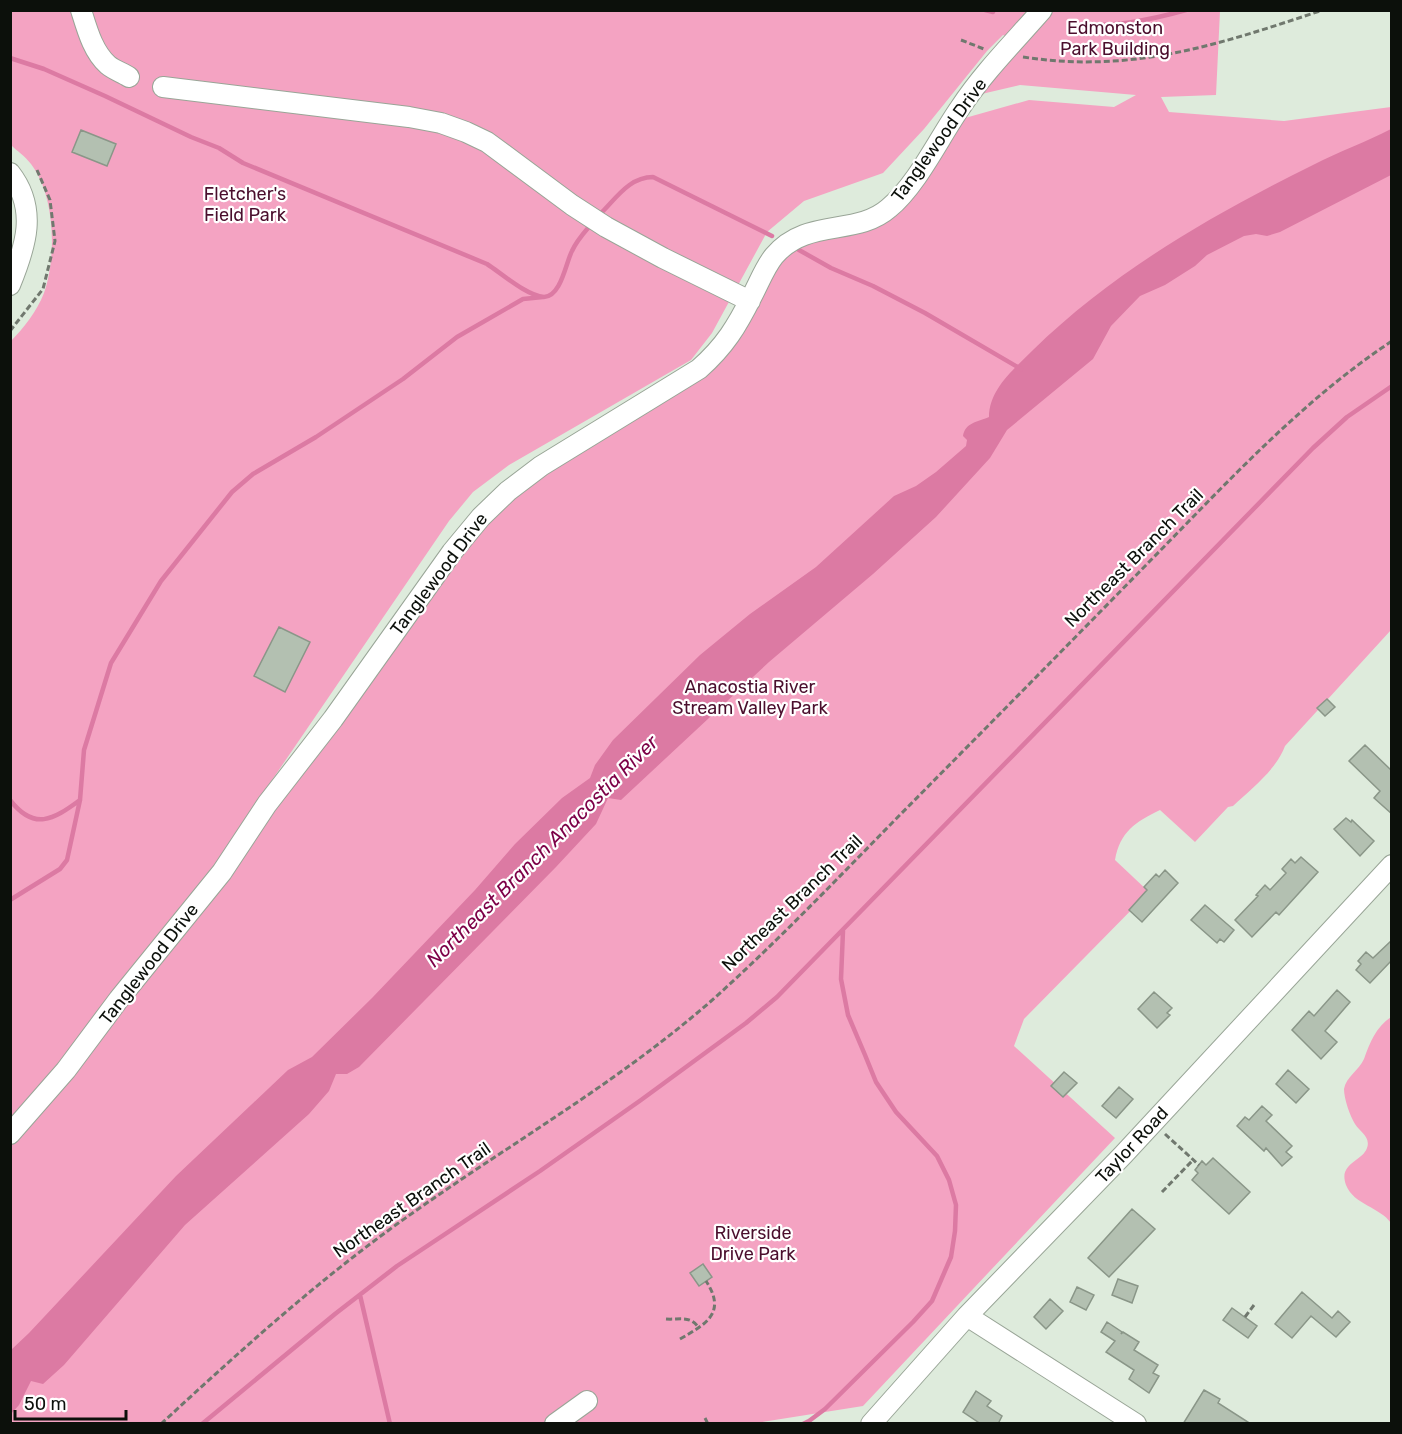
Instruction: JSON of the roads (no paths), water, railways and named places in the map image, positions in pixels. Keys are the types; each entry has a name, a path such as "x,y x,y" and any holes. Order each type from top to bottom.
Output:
{"street":[{"path":"81,10 98,53 108,66 129,77"},
{"name":"Tanglewood Drive","path":"10,1134 66,1070 119,999 222,872 267,804 333,718 452,552 481,517 508,491 541,466 699,369 717,353 729,338 774,256 797,237 810,231 870,219 888,210 912,182 966,99 1041,10"},
{"path":"163,87 409,117 441,123 466,132 487,142 606,227 663,258 750,300"},
{"path":"10,173 23,191 27,209 26,234 10,285"},
{"name":"Taylor Road","path":"872,1424 967,1316 1123,1155 1392,865"},
{"path":"967,1316 1136,1424"},
{"path":"555,1424 587,1401"}],"water":[{"name":"Northeast Branch Anacostia River","path":"1391,129 1391,175 1280,232 1267,236 1256,234 1244,236 1207,255 1195,266 1165,285 1140,296 1111,326 1093,359 1007,430 990,458 936,517 769,662 621,800 608,798 596,824 556,867 359,1067 347,1074 336,1074 329,1091 309,1114 185,1225 64,1365 43,1384 31,1381 19,1405 11,1414 11,1350 176,1176 288,1070 312,1057 372,998 475,890 515,844 562,798 590,778 595,765 613,740 700,655 750,614 816,567 894,496 916,486 966,446 967,440 963,436 966,428 989,417 993,397 1004,380 1064,321 1097,295 1165,247 1238,204 1323,160"}],"waterway":[{"path":"985,10 993,12"},
{"path":"1069,24 1128,23 1186,10"},
{"path":"10,58 44,69 105,96 219,148 243,163 487,264 537,296 544,297 555,291 574,248 588,228"},
{"path":"602,212 631,184 637,180 653,177 772,236"},
{"path":"799,250 925,313 1021,369"},
{"path":"10,900 60,869 67,860 80,800 84,750 111,663 161,581 232,492 253,474 316,437 403,379 457,337 523,299 543,297"},
{"path":"202,1424 397,1266 540,1171 641,1100 746,1023 777,997 1313,448 1347,417 1392,386"},
{"path":"10,800 27,816 36,819 52,817 80,800"},
{"path":"803,1424 825,1409 932,1301 951,1257 955,1231 956,1205 949,1180 937,1156 896,1112 876,1082 848,1015 841,979 843,931"},
{"path":"360,1295 390,1424"}],"park label":[{"name":"Edmonston Park Building","path":"1115,38"},
{"name":"Fletcher's Field Park","path":"245,204"},
{"name":"Anacostia River Stream Valley Park","path":"750,697"},
{"name":"Riverside Drive Park","path":"753,1243"}]}
